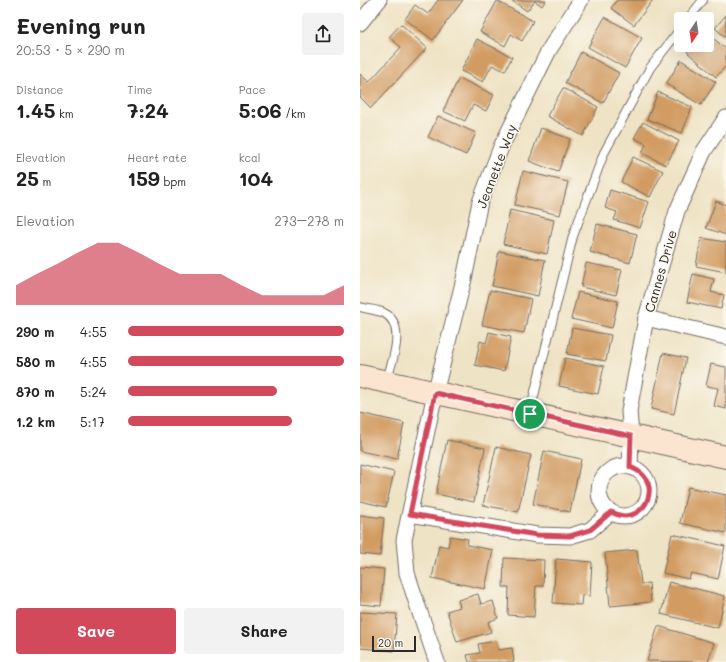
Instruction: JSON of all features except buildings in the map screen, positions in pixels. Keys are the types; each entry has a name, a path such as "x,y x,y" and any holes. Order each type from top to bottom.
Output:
{"street":[{"path":"360,22 379,0"},
{"name":"Jeanette Way","path":"437,662 407,572 404,540 435,393 464,279 480,202 485,188 501,147 549,50 581,0"},
{"name":"Cannes Drive","path":"630,467 631,436 629,411 646,318 677,211 704,151 726,118"},
{"path":"646,318 726,337"},
{"path":"360,376 726,457"},
{"path":"621,466 630,467 637,470 643,475 649,489 649,497 645,504 634,514 626,516 611,512 604,506 600,499 599,490 601,482 606,474 621,466"},
{"path":"410,514 537,535 570,536 590,530 611,512"}],"lane":[{"path":"694,12 703,0"},
{"path":"530,414 573,236 604,153 650,68 674,37"},
{"path":"360,307 385,313 393,320 397,337 394,359 386,382"}],"route":[{"path":"435,393 530,414 631,436 630,467 643,475 647,482 649,497 645,504 634,514 626,516 611,512 590,530 570,536 537,535 410,514 435,393"}]}
